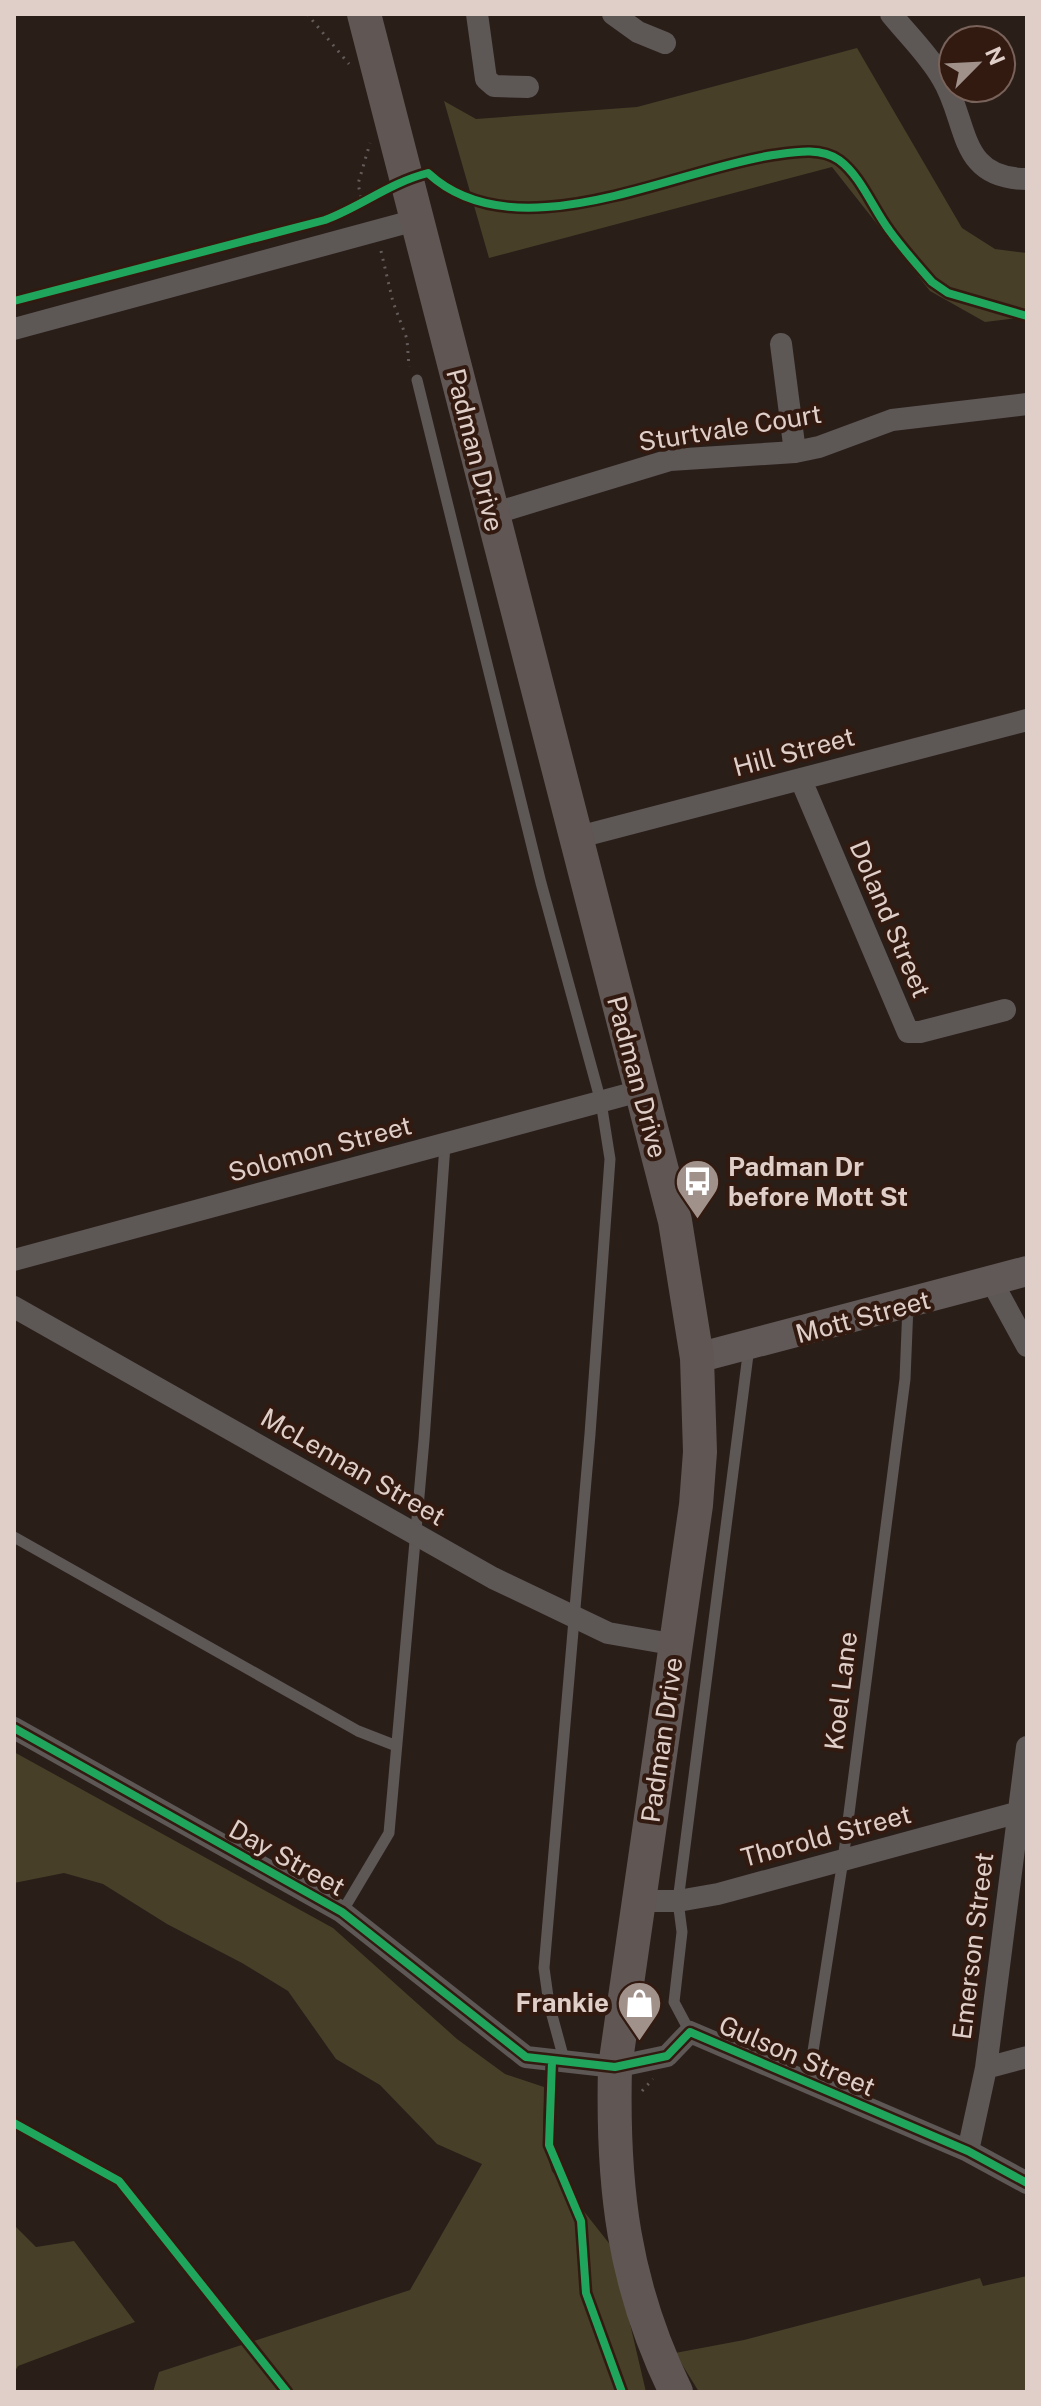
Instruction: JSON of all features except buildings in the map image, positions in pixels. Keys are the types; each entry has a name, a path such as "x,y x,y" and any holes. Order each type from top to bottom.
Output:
{"main road":[{"name":"Padman Drive","path":"364,14 685,1268 697,1358 700,1452 677,1645 615,2067 613,2128 619,2216 639,2303 676,2392"}],"street":[{"path":"477,14 486,79 494,86 528,87"},
{"path":"613,14 638,32 665,43"},
{"path":"891,14 943,78 966,145 982,166 996,174 1027,179"},
{"path":"14,329 416,220"},
{"path":"781,344 795,452"},
{"name":"Sturtvale Court","path":"492,514 670,460 709,455 795,452 819,447 892,420 1027,404"},
{"name":"Hill Street","path":"575,838 1027,720"},
{"name":"Doland Street","path":"801,780 908,1032 920,1032 1005,1010"},
{"name":"Solomon Street","path":"14,1260 640,1091"},
{"name":"Mott Street","path":"697,1358 749,1347 1027,1271"},
{"path":"992,1282 1027,1346"},
{"name":"McLennan Street","path":"14,1307 414,1533 574,1619 626,1638 677,1645"},
{"name":"Day Street","path":"14,1728 342,1912 503,2042 526,2057 615,2067"},
{"name":"Emerson Street","path":"968,2151 986,2068 1023,1811 1027,1747"},
{"name":"Thorold Street","path":"638,1901 678,1901 718,1894 1023,1811"},
{"name":"Gulson Street","path":"615,2067 667,2056 690,2032 968,2151 1027,2183"},
{"path":"986,2068 1027,2057"}],"lane":[{"path":"417,380 541,883 607,1134 610,1183 544,1968 549,2004 566,2063"},
{"path":"342,1912 389,1833 445,1145"},
{"name":"Koel Lane","path":"808,2083 843,1860 905,1379 908,1305"},
{"path":"690,2032 674,2002 682,1932 678,1901 749,1347"},
{"path":"14,1537 358,1731 394,1745"}],"path":[{"path":"307,14 350,65"},
{"path":"369,219 358,184 372,136"},
{"path":"350,210 363,205 371,195"},
{"path":"380,247 393,302 407,339 409,369 417,380"}],"shaded area":[{"path":"857,48 962,228 995,249 1027,253 1027,317 985,322 930,291 832,167 489,258 444,101 476,119 637,107"},
{"path":"14,1752 333,1928 457,2039 505,2074 544,2087 543,2141 552,2171 612,2247 646,2392 153,2392 159,2372 410,2290 482,2164 437,2144 380,2085 336,2059 288,1991 242,1963 167,1924 103,1884 64,1873 14,1883"},
{"path":"14,2225 36,2247 74,2241 135,2322 18,2366 14,2373"},
{"path":"1027,2276 1027,2392 699,2392 675,2353 744,2340 980,2278 983,2286"}],"cycle path":[{"path":"14,301 325,220 428,173 464,196 505,206 549,207 643,189 733,163 807,152 824,153 847,167 889,230 932,282 948,293 1027,316"},
{"path":"14,1728 342,1912 526,2057 615,2067 667,2056 690,2032 968,2151 1027,2183"},
{"path":"552,2061 549,2145 581,2221 586,2293 622,2392"},
{"path":"14,2123 119,2181 287,2392"}],"place":[{"name":"Padman Dr before Mott St","path":"697,1221"},
{"name":"Frankie","path":"640,2042"}]}
